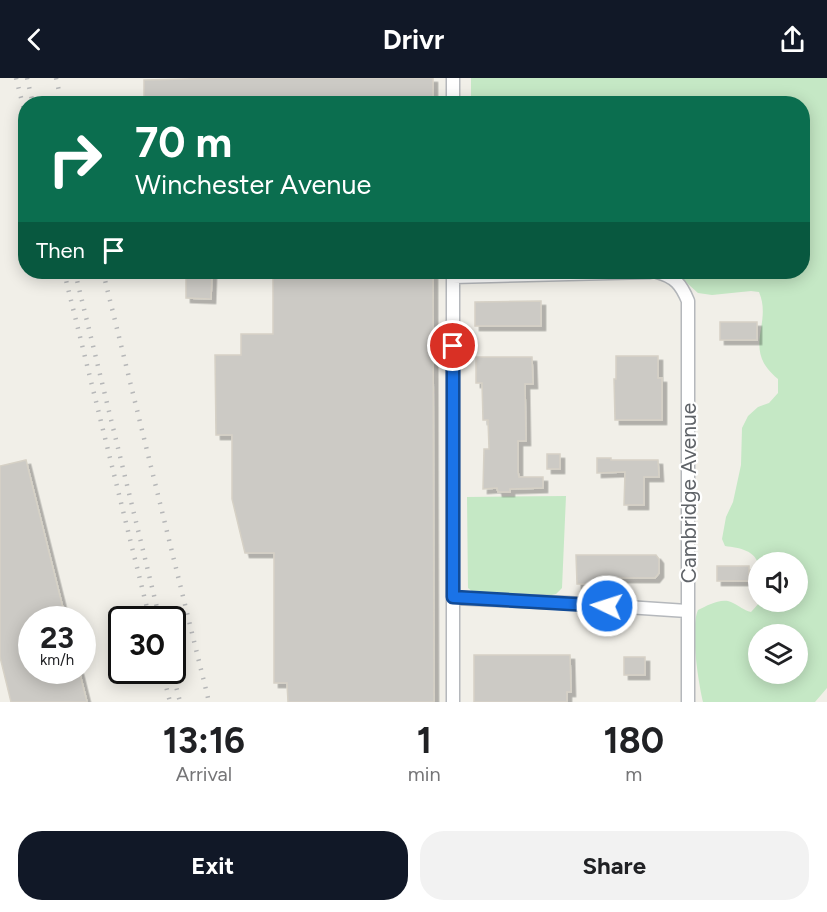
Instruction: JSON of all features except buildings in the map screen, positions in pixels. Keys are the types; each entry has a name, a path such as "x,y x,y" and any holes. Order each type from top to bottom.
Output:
{"street":[{"path":"453,78 453,96"},
{"path":"453,279 453,702"},
{"name":"Cambridge Avenue","path":"674,279 681,285 688,301 688,702"},
{"path":"453,597 687,611"}],"green space":[{"path":"471,78 827,78 827,688 815,702 703,702 695,641 698,610 715,602 729,601 748,612 808,612 808,552 749,552 725,546 722,539 741,465 742,428 748,416 758,407 769,403 778,393 778,379 767,368 761,357 759,347 763,315 759,292 712,295 698,293 682,279 810,279 810,96 471,96"},
{"path":"566,496 562,588 556,594 547,596 473,592 468,588 467,497"}],"railway":[{"path":"16,78 21,96"},
{"path":"27,78 31,96"},
{"path":"56,78 60,96"},
{"path":"66,279 147,606"},
{"path":"77,279 157,606"},
{"path":"105,279 209,702"},
{"path":"166,684 170,702"},
{"path":"176,684 180,702"}],"route":[{"path":"453,346 453,597 607,606"}]}
